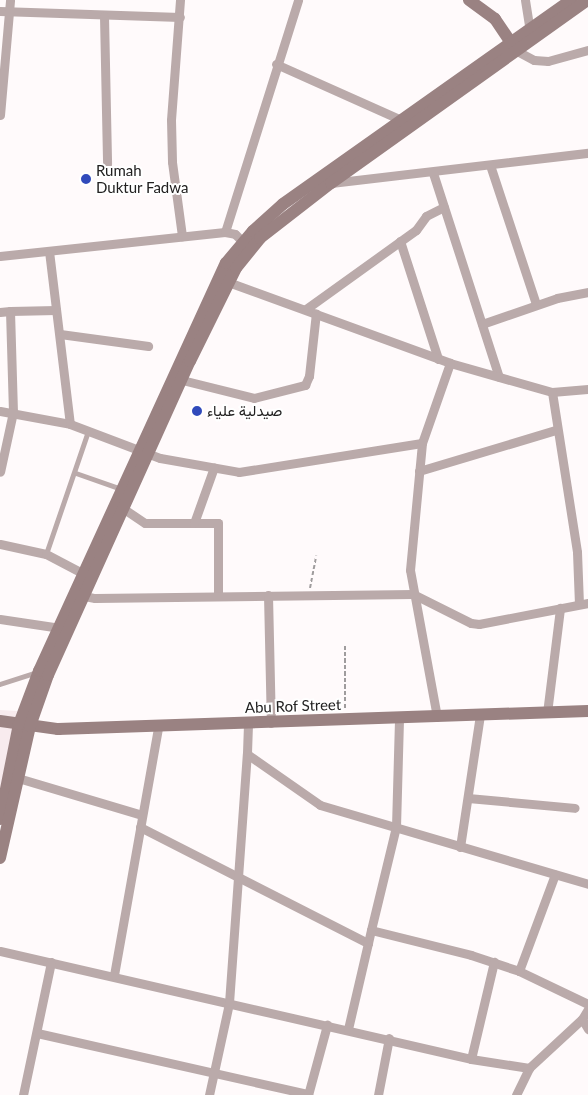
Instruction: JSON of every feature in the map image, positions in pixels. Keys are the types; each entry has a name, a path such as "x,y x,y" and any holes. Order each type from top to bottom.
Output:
{"main road":[{"path":"469,0 495,19 514,47"},
{"path":"4,814 18,778 25,725 48,676 80,595 84,574 122,489 182,380 246,245 514,47 530,30 571,0"},
{"path":"0,858 4,814 2,796 25,725 39,672 60,628 80,595 124,509 144,452 217,280 283,204 401,120 588,0"},
{"name":"Abu Rof Street","path":"0,720 25,725 158,727 588,712"}],"street":[{"path":"0,115 5,12 10,0"},
{"path":"180,0 172,99 171,141 182,236"},
{"path":"225,232 276,64 298,0"},
{"path":"525,0 530,30"},
{"path":"5,12 180,17"},
{"path":"104,16 107,164"},
{"path":"514,47 534,60 548,62 588,50"},
{"path":"276,64 401,120"},
{"path":"331,183 433,173 588,153"},
{"path":"490,165 536,304"},
{"path":"433,173 499,377"},
{"path":"306,309 416,230 426,216 444,207"},
{"path":"0,256 225,232 246,245"},
{"path":"400,241 438,359"},
{"path":"49,251 70,424"},
{"path":"228,282 450,363 552,392 588,389"},
{"path":"482,324 536,304 588,292"},
{"path":"0,312 56,310"},
{"path":"0,472 13,412 10,311"},
{"path":"182,380 254,398 304,385 310,376 316,313"},
{"path":"60,334 148,346"},
{"path":"437,717 410,570 422,443 450,363"},
{"path":"80,595 413,594 471,624 584,603 578,552 556,430 552,392"},
{"path":"0,411 70,424 144,452 245,472 422,443"},
{"path":"419,471 556,430"},
{"path":"194,522 214,467"},
{"path":"124,509 145,523 194,522 219,525 218,596"},
{"path":"0,544 46,554 84,574"},
{"path":"268,595 271,724"},
{"path":"547,713 560,608"},
{"path":"0,619 60,628"},
{"path":"460,847 480,715"},
{"path":"348,1029 396,827 399,719"},
{"path":"209,1095 228,1004 248,724"},
{"path":"114,975 158,727"},
{"path":"247,754 320,805 588,884"},
{"path":"18,778 142,815"},
{"path":"468,798 575,808"},
{"path":"140,827 368,942"},
{"path":"519,971 555,874"},
{"path":"371,930 494,962 519,971 588,1004"},
{"path":"0,951 114,975 228,1004 389,1038 471,1059 529,1068"},
{"path":"23,1095 51,962"},
{"path":"471,1059 494,962"},
{"path":"518,1094 529,1068 582,1019 588,1009"},
{"path":"582,1019 588,1029"},
{"path":"37,1034 308,1094 327,1025"},
{"path":"378,1095 389,1038"}],"lane":[{"path":"46,554 76,472 88,431"},
{"path":"76,472 122,489"},
{"path":"0,684 39,672"}],"path":[{"path":"309,595 316,556"},
{"path":"345,644 345,721"}],"shaded area":[{"path":"0,710 17,711 0,804"}],"place":[{"name":"Rumah Duktur Fadwa","path":"86,179"},
{"name":"صيدلية علياء","path":"197,411"}]}
